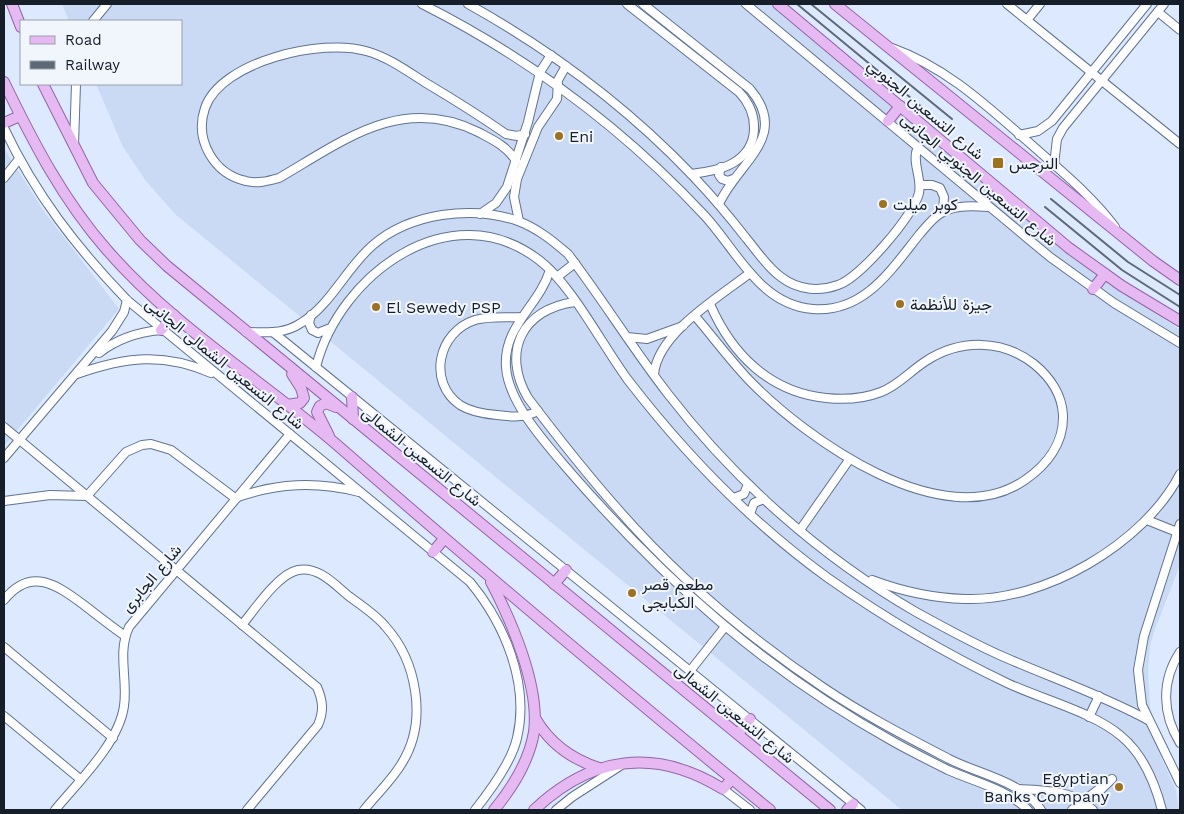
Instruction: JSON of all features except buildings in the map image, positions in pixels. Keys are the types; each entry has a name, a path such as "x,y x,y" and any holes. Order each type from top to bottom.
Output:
{"main road":[{"path":"12,4 20,24"},
{"name":"شارع التسعين الجنوبي","path":"778,4 1025,212 1105,274 1180,321"},
{"name":"شارع التسعين الجنوبي","path":"835,4 1180,280"},
{"path":"4,82 44,164 106,250 143,289 332,442 489,577 770,810"},
{"name":"شارع التسعين الشمالى","path":"43,85 93,183 140,240 287,366 830,810"},
{"path":"888,121 900,106"},
{"path":"4,124 20,116"},
{"path":"1093,289 1105,274"},
{"path":"161,330 174,315"},
{"path":"287,366 301,388 304,398 294,406 287,406"},
{"path":"352,397 353,419"},
{"path":"332,442 317,412 320,406 326,404 339,408"},
{"path":"433,552 444,538"},
{"path":"554,584 566,570"},
{"path":"489,577 520,649 528,676 534,717 534,732 522,769 494,810"},
{"path":"534,717 541,729 561,750 573,758 599,768"},
{"path":"738,734 750,719"},
{"path":"534,810 570,780 599,768 653,763 684,768 700,774 724,789 732,779"}],"street":[{"path":"94,20 106,4"},
{"path":"422,4 489,40 540,72 622,135 673,183 706,218 750,273 771,294 799,307 814,309 844,306 858,300 878,286 931,221 943,212 956,208 988,207"},
{"path":"468,4 551,55 613,101 692,174 774,271 794,284 817,289 840,285 860,272 910,212 917,199 920,185 915,160 918,148"},
{"path":"627,4 708,66 747,100 755,120 751,143 739,159 721,168 692,174"},
{"path":"643,4 750,89 761,106 765,126 760,146 733,179 719,204"},
{"name":"شارع التسعين الجنوبي الجانبى","path":"746,4 888,121 988,207 1093,289 1180,343"},
{"path":"1007,4 1180,144"},
{"path":"1027,20 1040,4"},
{"path":"1019,134 1038,131 1048,125 1148,4"},
{"path":"1054,165 1059,134 1164,4"},
{"path":"1158,12 1180,30"},
{"path":"887,46 915,57 954,80 1054,165 1095,203 1123,236"},
{"path":"516,162 503,145 467,127 445,120 407,118 367,128 279,178 263,182 247,182 232,177 218,167 204,143 201,123 205,107 213,93 237,73 290,53 346,47 379,55 403,68 506,134 517,136 525,134"},
{"path":"480,214 503,195 525,134 540,72 551,55"},
{"path":"519,221 514,197 517,179 538,127 557,99 560,75 566,66"},
{"path":"74,148 76,85"},
{"name":"شارع التسعين الشمالى الجانبى","path":"4,128 19,159 58,220 96,268 127,300 161,330 470,582 491,612 513,659 521,710 517,739 493,784 475,810"},
{"path":"4,178 19,159"},
{"path":"721,168 719,175 722,179 728,181 733,179"},
{"path":"920,185 935,185 940,188 944,197 943,212"},
{"path":"246,332 274,333 289,329 311,316 356,262 374,244 396,230 420,220 443,215 480,214 519,221 552,240 575,263 689,420 748,484 800,530 860,576 916,612 974,643 1099,696 1148,720"},
{"path":"316,367 328,330 345,305 380,269 415,245 438,238 461,235 496,238 528,252 557,277 628,379 677,440 750,514 824,574 893,621 989,674 1089,717 1123,737 1136,752 1153,783 1162,810"},
{"path":"557,277 575,263"},
{"path":"550,270 540,295 521,317 510,337 506,368 513,396 553,453 608,516 657,567 724,628 784,672 863,723 947,769 1010,796 1028,810"},
{"path":"654,374 661,351 683,326 750,273"},
{"path":"4,458 89,360 118,323 127,300"},
{"path":"575,302 560,304 546,309 529,324 518,343 516,371 520,385 538,411 611,502 666,559 723,611 790,664 883,725 951,760 1016,789 1031,799 1041,810"},
{"path":"695,316 748,379 763,393 849,460 888,479 949,496 977,498 995,495 1028,478 1052,454 1062,427 1061,404 1051,382 1033,364 1004,349 980,344 959,346 935,355 923,362 898,384 874,395 846,399 805,395 776,384 748,362 726,334 710,304"},
{"path":"311,316 309,323 312,330 318,333 328,330"},
{"path":"521,317 485,318 462,327 446,342 441,355 440,369 448,392 466,408 495,415 527,416 538,411"},
{"path":"627,337 653,338 683,326"},
{"path":"89,360 123,338 143,332 161,330"},
{"path":"274,333 750,719 854,808"},
{"path":"75,375 123,360 149,358 174,361 220,377"},
{"path":"4,427 242,624 316,688 321,696 323,710 318,725 247,810"},
{"name":"شارع الجابرى","path":"55,810 113,738 120,722 124,706 122,647 124,636 134,619 290,434"},
{"path":"88,496 126,452 142,445 151,444 171,450 235,498 270,487 299,484 327,485 362,493"},
{"path":"800,530 849,460"},
{"path":"860,576 889,587 919,594 966,599 1026,590 1058,580 1088,565 1121,543 1147,520 1165,498 1180,474"},
{"path":"734,498 744,494 748,484"},
{"path":"4,501 50,495 88,496"},
{"path":"750,514 754,504 764,498"},
{"path":"1147,520 1177,532"},
{"path":"1180,524 1139,653 1139,688 1148,720 1180,783"},
{"path":"242,624 279,581 292,572 308,569 327,578 384,624 397,640 411,672 416,693 414,732 402,764 364,810"},
{"path":"4,600 22,585 37,582 52,584 60,587 124,636"},
{"path":"690,671 724,628"},
{"path":"4,647 113,738"},
{"path":"1180,652 1171,667 1166,699 1170,723 1180,743"},
{"path":"784,672 790,664"},
{"path":"1089,717 1099,696"},
{"path":"4,716 80,779"},
{"path":"947,769 951,760"},
{"path":"556,810 572,797 623,765"},
{"path":"1072,810 1112,779 1080,810"},
{"path":"724,789 750,810"},
{"path":"1016,789 1066,794 1093,810"}],"shaded area":[{"path":"62,4 772,4 1126,292 1180,330 1180,565 1155,629 1150,646 1148,671 1151,725 1162,759 1176,790 1179,810 902,810 175,214 146,181 123,147 96,85 182,85 182,20 69,20"},
{"path":"4,148 43,210 119,309 4,446"}],"railway":[{"path":"797,4 946,127"},
{"path":"811,4 952,119"},
{"path":"1051,199 1128,262 1180,295"},
{"path":"1045,207 1122,270 1180,307"}],"place":[{"name":"Eni","path":"559,136"},
{"name":"النرجس","path":"998,163"},
{"name":"كوبر ميلت","path":"883,204"},
{"name":"جيزة للأنظمة","path":"900,304"},
{"name":"El Sewedy PSP","path":"376,307"},
{"name":"مطعم قصر الكبابجى","path":"632,593"},
{"name":"Egyptian Banks Company","path":"1119,787"}]}
